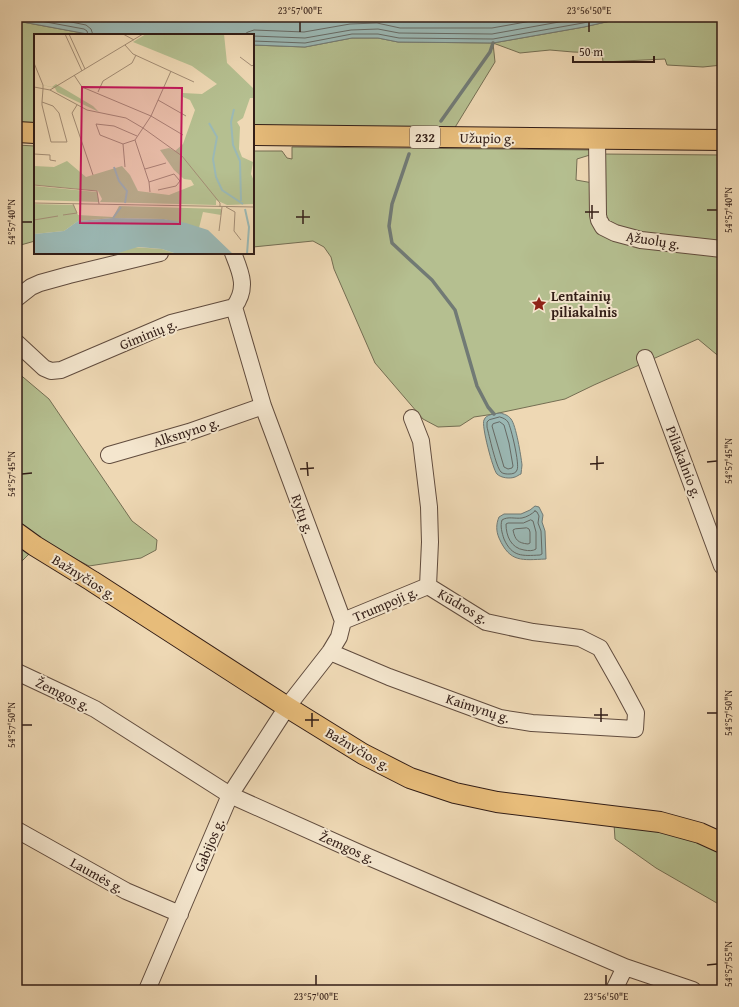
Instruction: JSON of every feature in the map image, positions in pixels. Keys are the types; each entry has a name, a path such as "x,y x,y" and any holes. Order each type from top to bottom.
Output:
{"main road":[{"path":"17,132 34,133"},
{"name":"Užupio g.","path":"254,134 722,140"},
{"name":"Bažnyčios g.","path":"17,532 36,546 287,707 363,754 410,778 455,793 497,802 660,822 700,833 722,843"}],"street":[{"name":"Ąžuolų g.","path":"597,139 598,215 603,226 616,233 641,240 722,249"},
{"path":"17,298 31,287 40,283 156,254"},
{"path":"233,254 241,274 243,288 241,296 234,307"},
{"name":"Giminių g.","path":"17,343 44,368 52,371 61,370 171,323 234,307"},
{"name":"Rytų g.","path":"234,307 263,406 343,622"},
{"name":"Piliakalnio g.","path":"645,358 722,566"},
{"name":"Alksnyno g.","path":"109,455 188,432 263,406"},
{"name":"Kūdros g.","path":"412,418 421,441 429,507 430,542 428,586 486,622 533,632 580,638 600,648 621,685"},
{"name":"Trumpoji g.","path":"343,622 428,586"},
{"path":"287,707 330,652 339,637 343,622"},
{"name":"Kaimynų g.","path":"330,652 389,677 500,718 532,723 635,729 636,713 621,685"},
{"name":"Žemgos g.","path":"17,672 95,710 230,795 364,855 625,968 693,990"},
{"name":"Gabijos g.","path":"147,990 230,795 287,707"},
{"name":"Laumės g.","path":"17,830 126,891 180,914"},
{"path":"614,990 625,968"}],"green space":[{"path":"628,17 722,17 722,65 703,67 667,65 665,59 603,62 602,53 550,50 520,53 493,43 584,27"},
{"path":"17,21 88,34 34,34 34,123 17,123"},
{"path":"352,38 378,38 398,42 493,43 495,62 454,129 254,125 254,45 305,47"},
{"path":"17,145 34,146 34,241 17,246"},
{"path":"292,147 593,150 593,154 577,159 576,180 593,183 593,226 722,251 722,359 698,339 565,399 474,417 460,426 438,427 423,419 375,363 334,269 331,257 324,247 313,241 254,247 254,151 282,151 287,158 292,159"},
{"path":"601,154 722,155 722,246 614,229 605,220"},
{"path":"17,372 49,399 132,521 157,540 156,550 141,558 89,566 42,541 17,566"},
{"path":"614,824 658,828 722,851 722,906 656,868 615,839"}],"water":[{"path":"17,17 628,17 584,27 493,43 398,42 378,38 352,38 305,47 254,45 254,34 88,34 17,21"},
{"path":"500,413 507,416 513,422 518,441 522,465 521,474 513,478 503,477 497,474 486,438 484,424 485,418"},
{"path":"535,506 539,507 543,515 542,522 545,531 546,559 530,560 512,556 503,546 497,533 499,517 504,514 521,514"}],"waterway":[{"path":"441,121 490,52 493,43"},
{"path":"409,154 392,204 389,226 392,243 432,280 455,310 477,386 488,407 494,414"}],"place":[{"name":"Lentainių piliakalnis","path":"539,304"}]}
